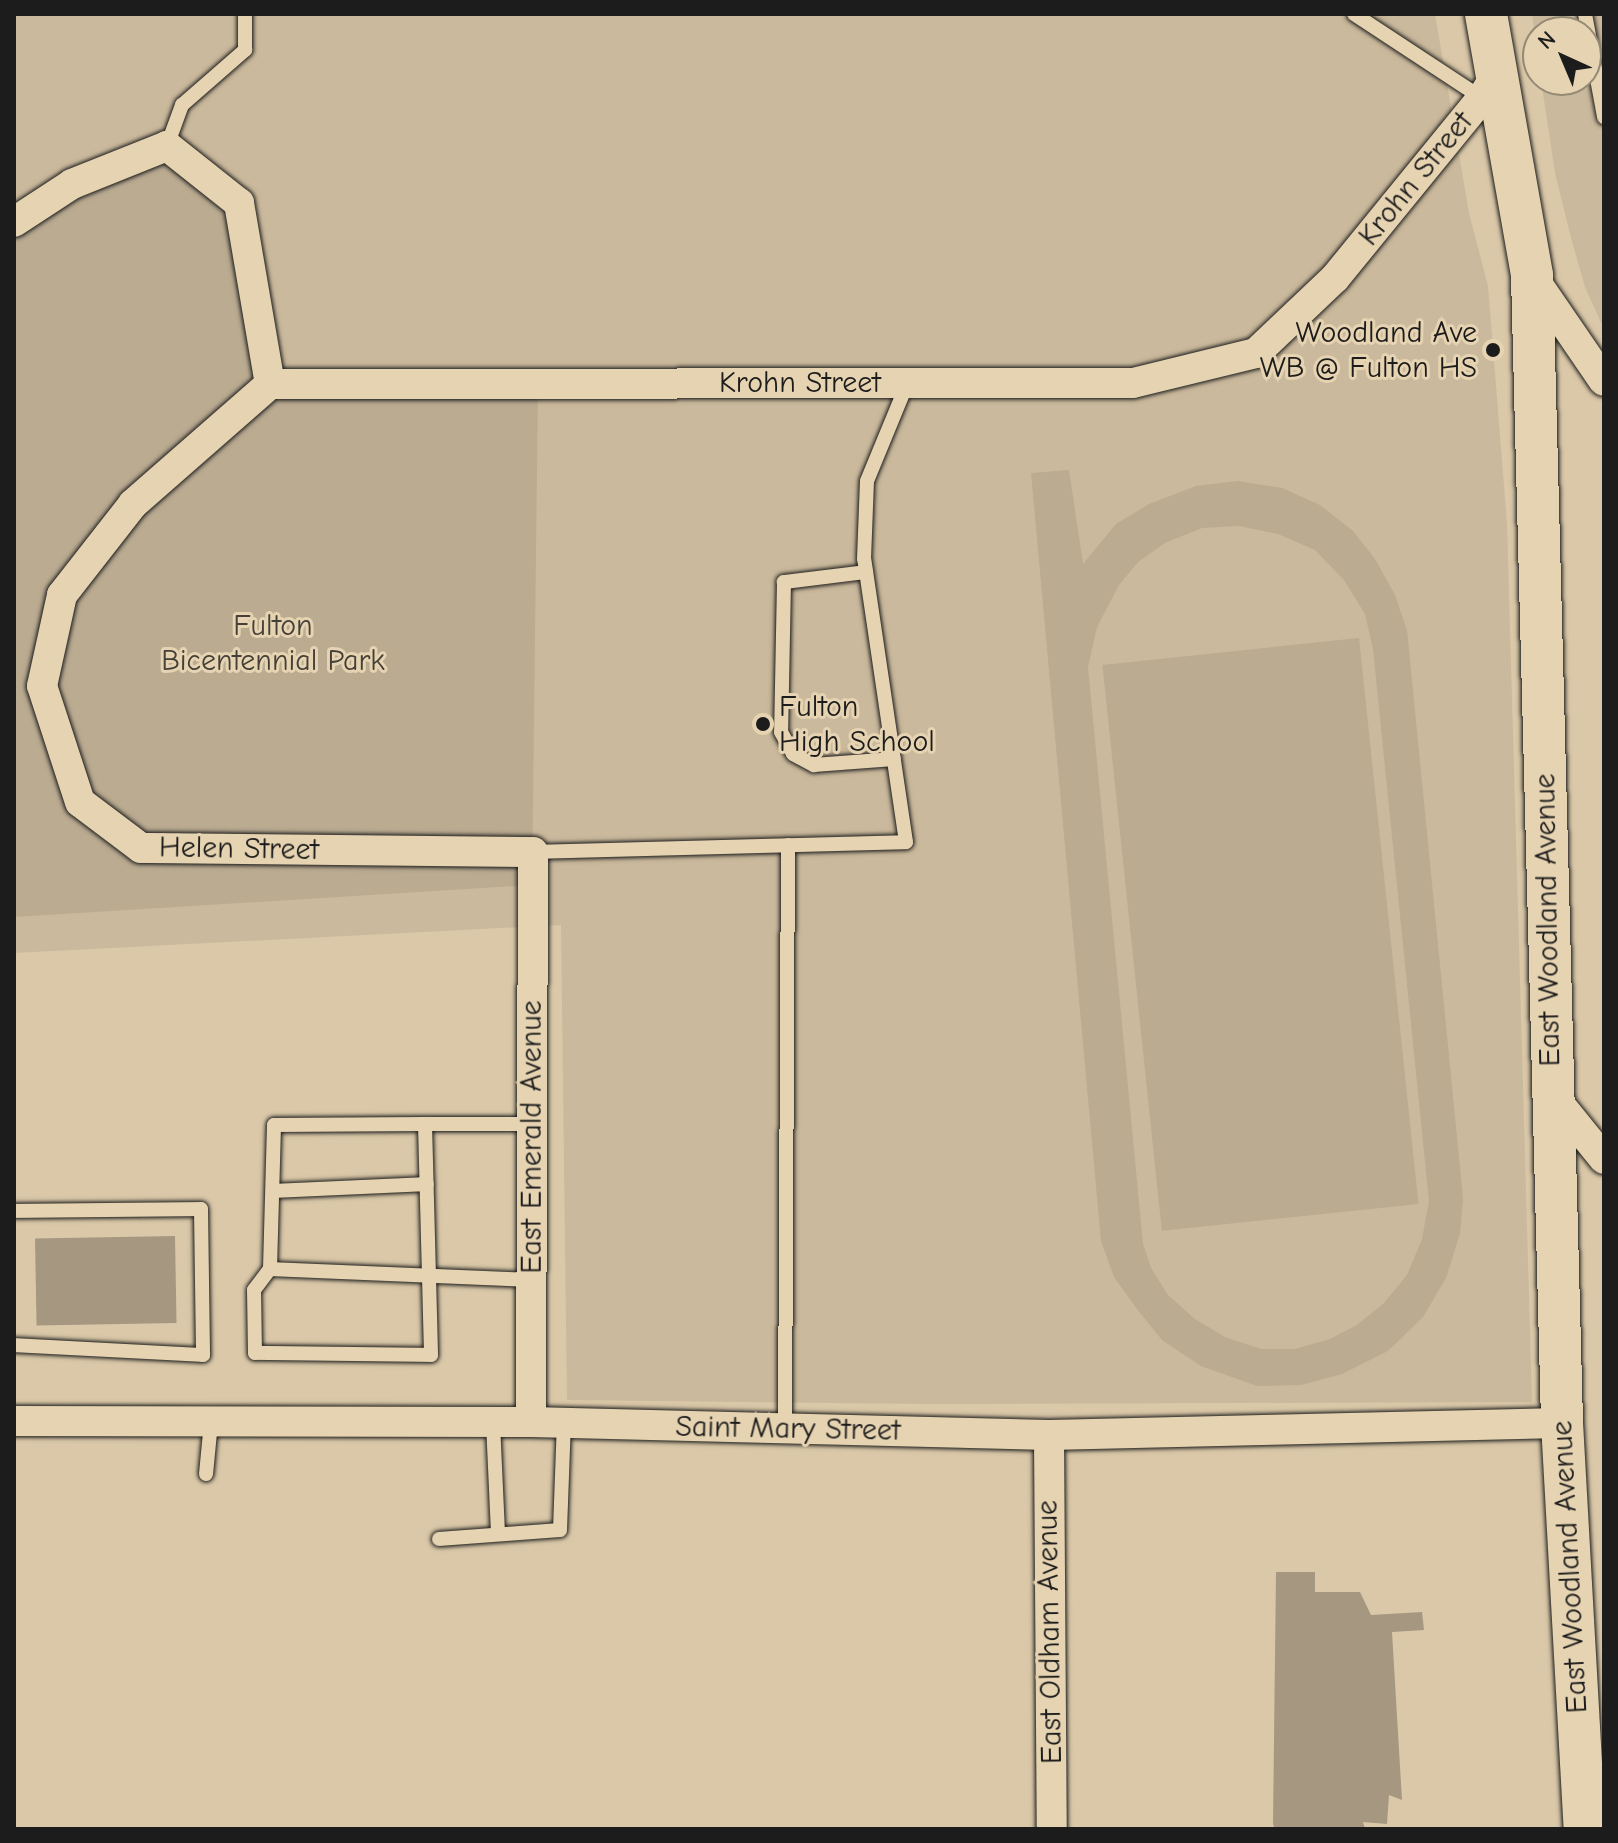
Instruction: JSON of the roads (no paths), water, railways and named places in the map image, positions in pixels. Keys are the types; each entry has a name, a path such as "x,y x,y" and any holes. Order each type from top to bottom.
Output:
{"main road":[{"name":"East Woodland Avenue","path":"1486,14 1489,86 1532,276 1562,1423 1591,1810"}],"street":[{"name":"Krohn Street","path":"270,384 1133,383 1256,353 1335,278 1489,86"},
{"path":"14,222 72,184 167,146 239,203 270,384"},
{"path":"1532,276 1604,381"},
{"name":"Helen Street","path":"270,384 133,504 62,595 42,686 80,802 141,848 528,852"},
{"name":"East Emerald Avenue","path":"528,852 532,1124 531,1422"},
{"path":"1553,1096 1604,1159"},
{"name":"Saint Mary Street","path":"14,1421 531,1422 1049,1435 1562,1423"},
{"name":"East Oldham Avenue","path":"1049,1435 1052,1829"}],"lane":[{"path":"167,146 182,105 245,50 245,14"},
{"path":"1354,14 1489,86"},
{"path":"1585,14 1604,117"},
{"path":"528,852 906,842 866,572 867,481 908,383"},
{"path":"866,572 784,582 781,732 793,754 814,765 894,759"},
{"path":"785,1429 788,845"},
{"path":"425,1124 431,1355 255,1353 254,1290 270,1269 274,1125 425,1124 532,1124"},
{"path":"274,1191 427,1184"},
{"path":"14,1211 201,1209 203,1355 14,1345"},
{"path":"270,1269 531,1280"},
{"path":"206,1474 211,1422"},
{"path":"493,1423 498,1533"},
{"path":"439,1539 560,1530 564,1423"}],"place":[{"name":"Woodland Ave WB @ Fulton HS","path":"1493,350"},
{"name":"Fulton High School","path":"763,724"}],"park label":[{"name":"Fulton Bicentennial Park","path":"273,643"}]}
